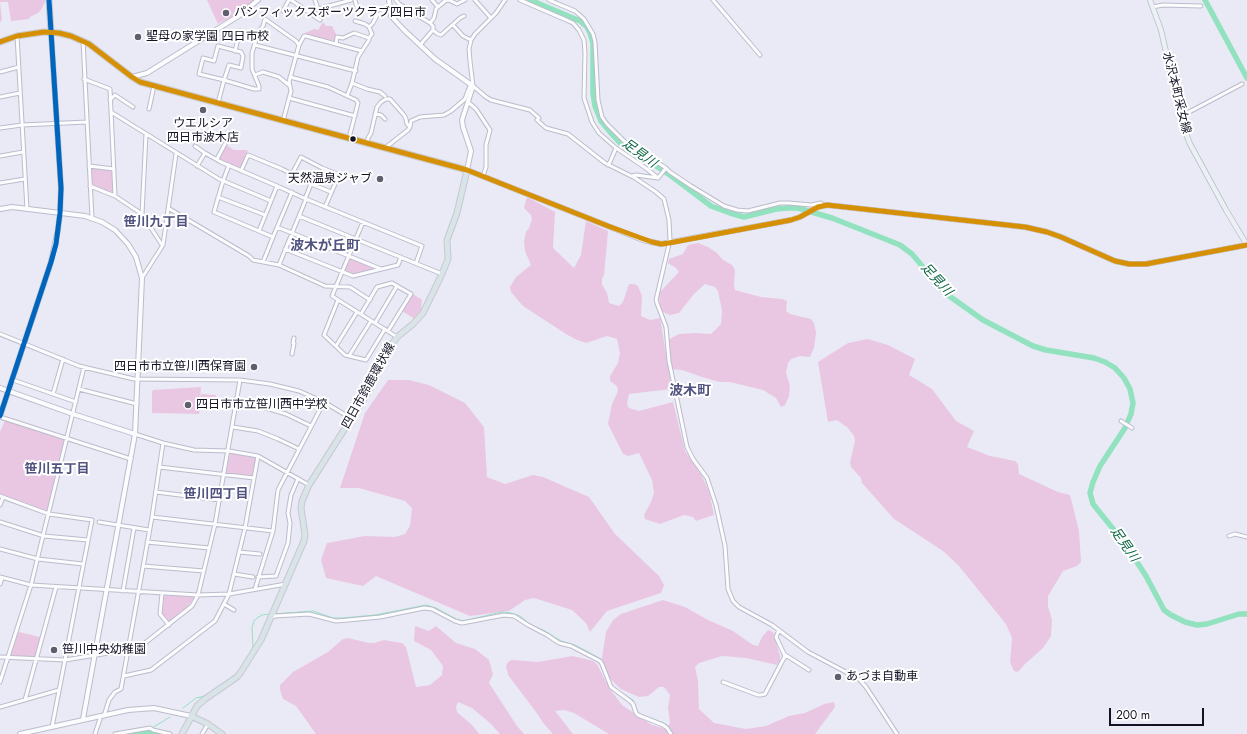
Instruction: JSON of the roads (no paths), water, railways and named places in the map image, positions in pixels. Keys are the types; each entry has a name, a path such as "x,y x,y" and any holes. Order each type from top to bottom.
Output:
{"main road":[{"path":"49,0 51,32"},
{"name":"水沢本町采女線","path":"1150,0 1160,30 1183,126 1190,144 1247,245"},
{"path":"0,42 17,36 51,32 71,36 83,40 140,82 467,170 644,240 661,244 791,220 823,205 837,205 1025,227 1046,232 1115,261 1129,264 1146,264 1247,245"},
{"name":"四日市鈴鹿環状線","path":"182,734 197,706 205,699 229,684 239,674 258,646 304,541 301,508 302,501 309,485 370,389 387,351 397,337 423,313 442,274 448,259 447,240 457,213 467,170"},
{"path":"191,716 208,724 222,734"}],"street":[{"path":"132,77 146,73 240,15 258,0"},
{"path":"283,11 290,0 320,20"},
{"path":"315,0 318,9"},
{"path":"310,11 351,0"},
{"path":"355,0 359,15"},
{"path":"389,0 392,16 396,22 435,59 472,85 486,97 491,100 530,110 539,118 537,120 546,128 568,134 608,165 632,176 653,190 664,200 670,229 669,243 656,300 666,327 670,368 686,447 706,478 714,497 724,537 728,589 733,601 739,607 772,625 808,652 859,679 897,734"},
{"path":"396,0 399,4 430,23 433,30 438,34 441,34 464,16"},
{"path":"432,0 438,7"},
{"path":"430,23 434,18 436,9 445,1 450,0 457,4 465,0"},
{"path":"475,0 491,18"},
{"path":"467,170 471,151 462,122 472,85 469,49 471,40 501,7 505,0"},
{"path":"520,0 573,23 579,30 584,40 584,87 586,105 592,122 599,133 616,148 658,178"},
{"path":"549,0 575,11 584,19 593,34 595,42 598,100 602,116 616,134 630,146 713,200 724,206 737,210 748,211 780,203 811,205 821,203 823,205"},
{"path":"713,0 760,55"},
{"path":"1152,7 1160,5 1201,6"},
{"path":"369,27 377,15 390,9"},
{"path":"218,103 224,80 229,65 241,68 243,56 241,52 218,46 214,61 203,58 199,74 224,80 254,89 259,89 252,69 252,53 258,33 266,19 296,41 299,45"},
{"path":"347,96 356,71 358,57 372,34 369,27 355,21"},
{"path":"453,25 463,36 471,40"},
{"path":"420,45 433,30"},
{"path":"235,51 240,31"},
{"path":"51,32 61,188 60,213 54,253 0,416 131,459"},
{"path":"336,44 337,37 343,38 354,33 369,38"},
{"path":"17,36 27,209"},
{"path":"283,121 291,91 289,82 290,77 299,45 304,36 362,51"},
{"path":"83,40 92,218"},
{"path":"255,45 356,71"},
{"path":"0,72 19,67"},
{"path":"255,75 263,72 279,77 290,86"},
{"path":"290,77 328,87 356,100 358,103 349,138"},
{"path":"84,79 110,89 115,196"},
{"path":"352,83 380,92 385,96"},
{"path":"1181,115 1242,84"},
{"path":"385,148 408,130 411,121 420,117 444,115 450,112 465,99 472,85"},
{"path":"149,109 154,86"},
{"path":"0,97 20,93"},
{"path":"110,100 115,95 133,107"},
{"path":"289,98 355,116"},
{"path":"367,143 380,102 386,99 390,99 404,114 407,124 410,127"},
{"path":"468,102 476,110 490,130 486,145 486,167 483,176"},
{"path":"111,112 176,154 223,181 271,201"},
{"path":"375,114 382,115 385,119"},
{"path":"0,128 22,125 87,122"},
{"path":"142,214 146,134"},
{"path":"217,160 225,144"},
{"path":"195,146 204,153 229,166 422,246 416,263"},
{"path":"608,165 616,148"},
{"path":"0,156 24,152"},
{"path":"197,166 204,153"},
{"path":"142,278 163,245 176,154"},
{"path":"241,171 248,155 331,192"},
{"path":"292,174 301,157 338,175 326,207"},
{"path":"89,166 114,169"},
{"path":"229,166 214,212 273,237"},
{"path":"658,178 666,168"},
{"path":"632,176 636,175 658,178"},
{"path":"0,183 25,179"},
{"path":"279,264 311,184"},
{"path":"90,186 115,196 142,214 163,245"},
{"path":"259,231 277,186"},
{"path":"263,262 292,192"},
{"path":"218,196 266,215"},
{"path":"0,209 12,207 85,216 110,226 124,239 136,257 142,278 135,434 83,720"},
{"path":"168,208 254,260 279,264 325,286 336,288 350,287 370,300"},
{"path":"298,216 442,274"},
{"path":"363,222 332,296 397,337"},
{"path":"277,227 382,269"},
{"path":"286,249 353,276 398,265 401,257"},
{"path":"338,300 324,335 345,355 366,360 411,294 392,283 377,287 361,314"},
{"path":"349,356 397,286"},
{"path":"336,346 357,312"},
{"path":"0,334 84,367 138,379 240,380 270,384 299,391 324,402 352,418"},
{"path":"292,354 294,338"},
{"path":"52,394 64,359"},
{"path":"0,682 38,559 84,367"},
{"path":"13,380 76,402"},
{"path":"0,657 65,660 128,650 141,646 188,609 195,601 198,595 220,500 240,380"},
{"path":"0,388 73,414 163,443 194,450 229,451 258,456 309,485"},
{"path":"79,389 137,404"},
{"path":"255,589 273,531 278,490 324,402"},
{"path":"236,404 266,408 286,414 311,426"},
{"path":"1122,421 1132,427"},
{"path":"233,427 258,431 300,449"},
{"path":"95,734 101,716 109,700 115,692 121,689 152,517 163,443"},
{"path":"124,676 150,670 215,621 229,594 245,528 258,456"},
{"path":"159,467 254,478"},
{"path":"273,586 288,543 290,523 288,513 291,495 298,479"},
{"path":"156,492 220,500"},
{"path":"0,505 2,496 49,514 92,520 52,727"},
{"path":"152,517 273,531"},
{"path":"0,522 44,536 88,540"},
{"path":"99,522 149,530"},
{"path":"123,591 134,528"},
{"path":"1229,536 1235,534 1247,537"},
{"path":"147,542 209,548"},
{"path":"0,549 38,559 83,564"},
{"path":"239,552 260,554"},
{"path":"142,566 204,570"},
{"path":"234,574 253,577"},
{"path":"258,577 276,576"},
{"path":"0,584 1,577 31,584 56,587 198,595 229,594 286,584"},
{"path":"25,700 56,587"},
{"path":"162,593 160,614 168,625"},
{"path":"224,604 234,610"},
{"path":"271,617 309,614 343,621 380,617 424,608 432,609 462,623 504,615 514,616 559,643 571,646 600,661 611,687 633,704 636,714 663,725 671,734"},
{"path":"779,630 776,637 784,654 809,670"},
{"path":"723,682 758,695 764,695 784,658 784,654"},
{"path":"0,707 59,690"},
{"path":"20,734 128,710 154,708 191,716"},
{"path":"202,734 208,724"},
{"path":"115,734 152,729 170,734"}],"waterway":[{"name":"足見川","path":"530,0 580,21 587,27 593,43 593,93 595,106 601,121 611,133 620,143 670,175 711,206 744,217 776,209 798,208 832,218 900,245 912,254 945,293 983,320 1033,346 1046,350 1094,358 1115,368 1124,378 1130,389 1133,403 1131,414 1125,428 1100,466 1093,482 1090,493 1093,504 1126,545 1146,576 1164,610 1185,622 1197,625 1207,624 1239,614 1247,614"},
{"path":"1205,0 1247,78"},
{"path":"274,614 313,611 333,618 342,618 375,615 426,605 436,608 456,619 463,621 502,612 511,613 520,616 531,625 545,631 561,641 575,645 601,659 607,673"},
{"path":"251,651 253,647 252,628 254,621 262,615 269,614"},
{"path":"618,691 633,700 638,713 664,723 669,727 673,734"},
{"path":"183,708 196,698 205,696"},
{"path":"152,728 170,717"},
{"path":"132,734 147,732 160,734"}],"place":[{"name":"パシフィックスポーツクラブ四日市","path":"226,13"},
{"name":"聖母の家学園 四日市校","path":"138,37"},
{"name":"ウエルシア 四日市波木店","path":"203,110"},
{"name":"天然温泉ジャブ","path":"380,179"},
{"name":"四日市市立笹川西保育園","path":"254,367"},
{"name":"四日市市立笹川西中学校","path":"188,405"},
{"name":"笹川中央幼稚園","path":"54,650"},
{"name":"あづま自動車","path":"838,677"}],"district":[{"name":"笹川九丁目","path":"156,223"},
{"name":"波木が丘町","path":"325,247"},
{"name":"波木町","path":"690,392"},
{"name":"笹川五丁目","path":"57,470"},
{"name":"笹川四丁目","path":"216,495"}]}
